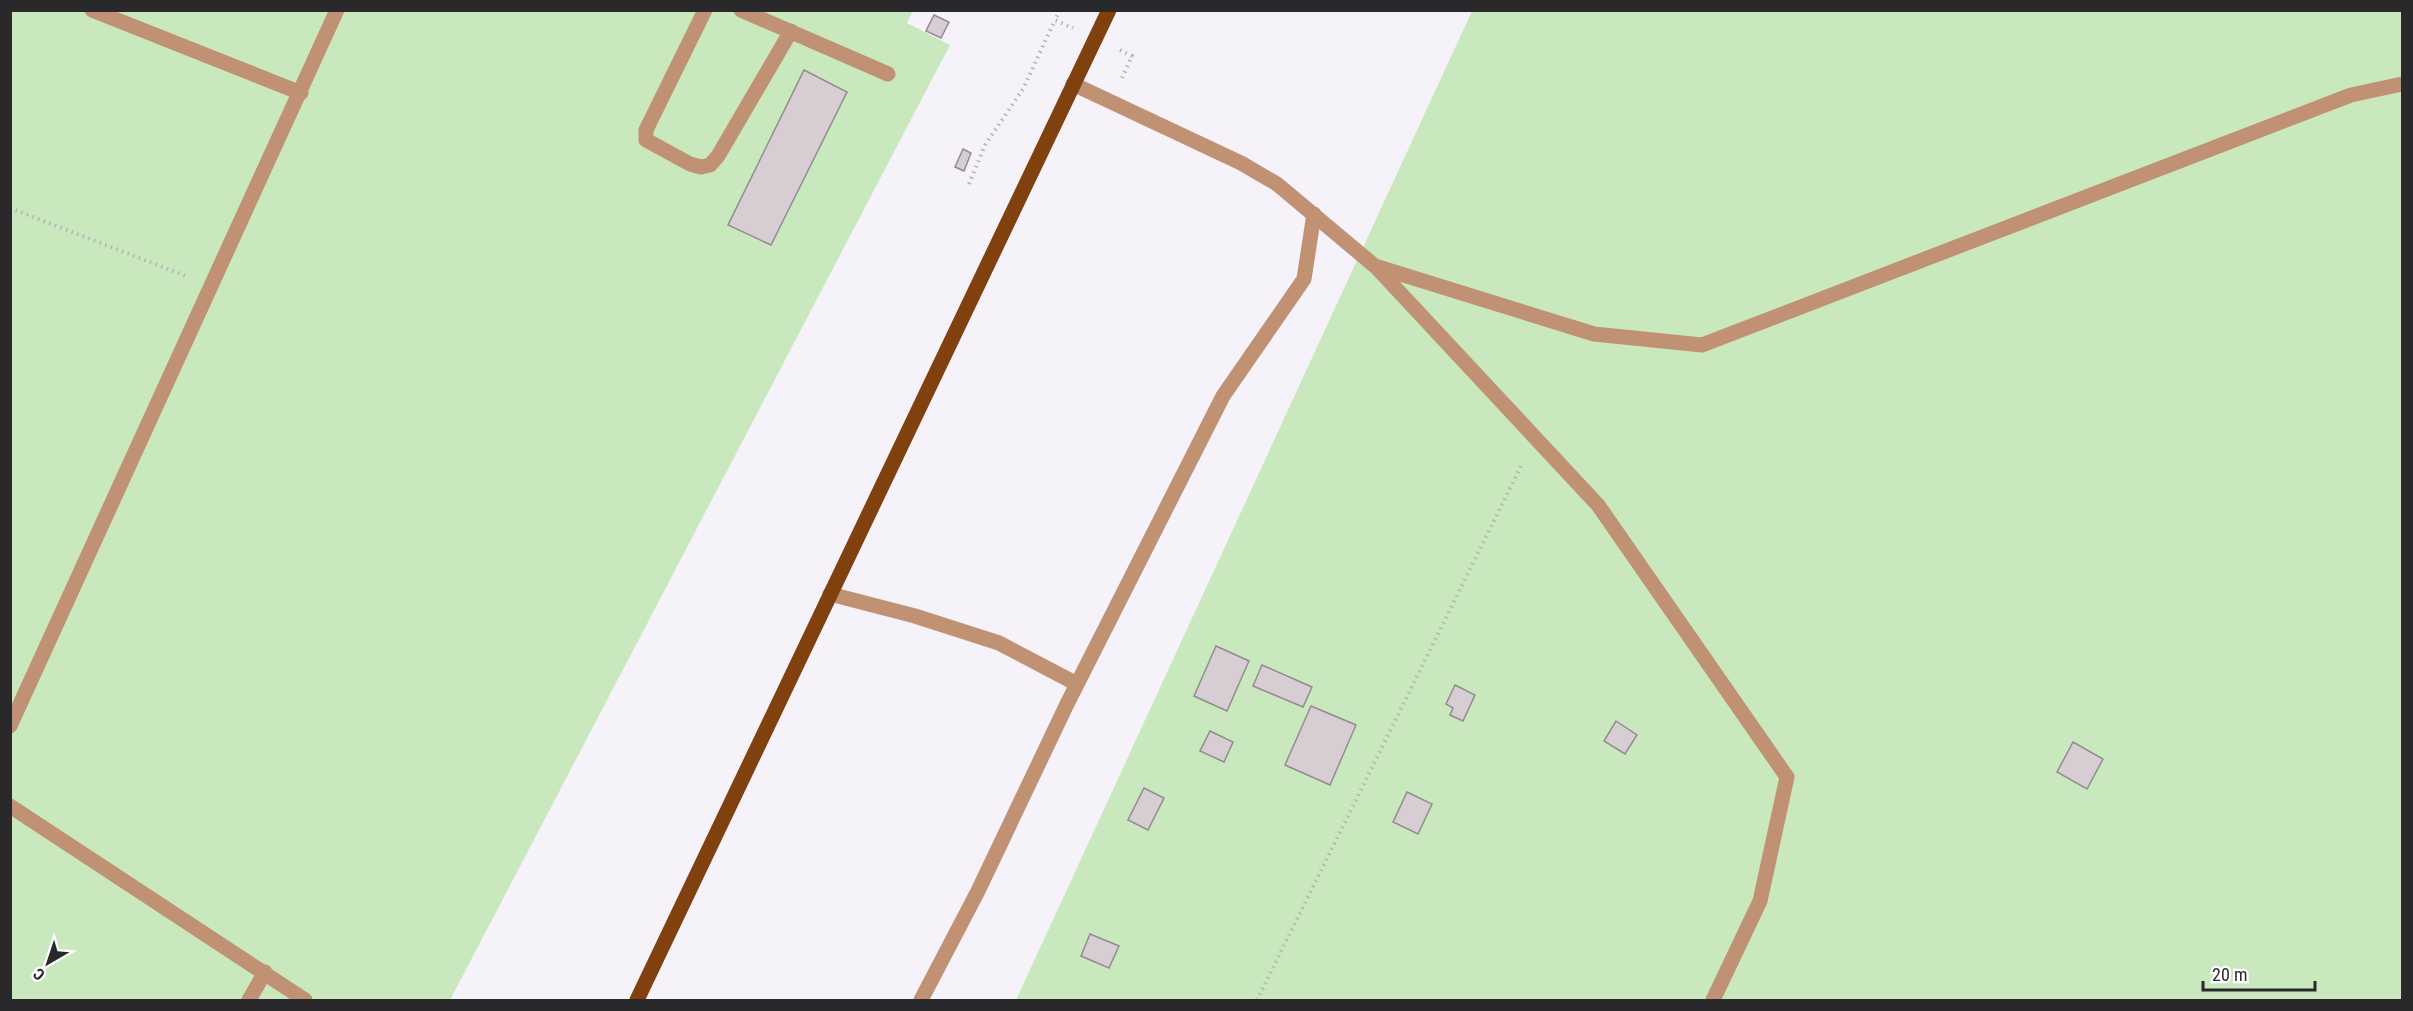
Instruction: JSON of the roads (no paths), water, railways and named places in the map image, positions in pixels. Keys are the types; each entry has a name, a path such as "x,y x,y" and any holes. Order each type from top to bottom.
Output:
{"main road":[{"path":"637,1000 1108,10"}],"lane":[{"path":"92,10 301,93"},
{"path":"10,726 337,10"},
{"path":"705,10 646,130 646,140 654,146 701,167 710,165 718,156 791,31"},
{"path":"741,10 888,74"},
{"path":"1073,84 1241,163 1277,184 1376,267 1598,505 1787,777 1760,900 1713,1000"},
{"path":"1376,267 1594,334 1702,345 2351,95 2403,84"},
{"path":"921,1000 978,891 1077,684 1223,396 1304,279 1314,214"},
{"path":"830,594 915,616 999,643 1077,684"},
{"path":"10,806 305,1000"},
{"path":"249,1000 265,972"}]}
